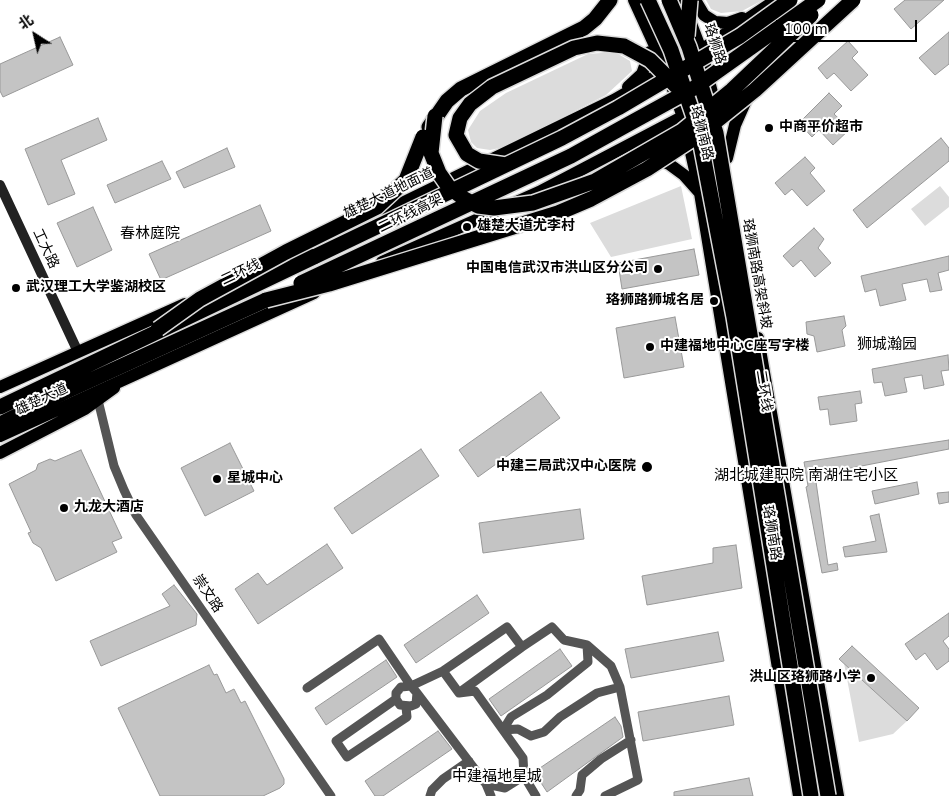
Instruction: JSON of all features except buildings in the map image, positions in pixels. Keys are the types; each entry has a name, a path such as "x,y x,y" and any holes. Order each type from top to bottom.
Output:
{"highway":[{"path":"158,329 200,299 286,252 377,207 406,180 423,137 435,116 447,101 461,89 584,28 603,10 610,0"},
{"name":"二环线","path":"648,0 671,50 687,111 698,129 735,326 811,796"},
{"name":"珞狮南路高架斜坡","path":"669,0 686,40 716,133 828,796"},
{"path":"686,40 690,0"},
{"name":"二环线","path":"0,407 158,329 562,138 685,71 740,36 790,0"},
{"name":"二环线高架","path":"0,424 67,391 401,238 610,135 694,88 818,0"},
{"path":"435,116 431,153 439,173 448,186 463,198 478,206 494,208 533,203 595,181 682,131 732,90 827,0"},
{"path":"266,300 329,284 558,213 590,199 647,169 699,135 755,90 853,0"},
{"path":"501,167 479,161 467,154 456,135 460,118 470,104 492,88 574,48 597,43 611,43 637,51 661,70 687,111"}],"main road":[{"path":"634,0 666,70"},
{"name":"珞狮路","path":"682,0 701,50 714,98"},
{"path":"695,0 704,15 715,22 728,23 774,1"},
{"path":"0,453 22,442 127,377 539,192 608,157 687,111 714,98 768,64 849,0"},
{"name":"雄楚大道地面道","path":"0,386 294,257 614,100 701,50 774,1"},
{"path":"614,100 636,80 647,65 650,53 650,35"},
{"path":"727,158 741,110 768,64"},
{"name":"珞狮南路","path":"666,70 687,111 799,796"},
{"name":"珞狮南路","path":"714,98 727,158 838,796"},
{"path":"608,157 629,154 649,155 669,164 684,175 700,193"},
{"name":"雄楚大道","path":"0,436 97,396"}],"street":[{"name":"工大路","path":"0,187 78,352"},
{"name":"崇文路","path":"97,396 114,466 136,514 331,796"},
{"path":"396,699 396,693 401,687 414,690 507,627 522,647"},
{"path":"459,693 552,627 564,640 587,645 611,666 620,687 638,780 605,796"},
{"path":"306,688 380,639 414,690 486,784 491,796"},
{"path":"503,730 511,717 547,695 588,662 587,645"},
{"path":"443,671 459,693"},
{"path":"503,730 518,730 531,736 544,732 560,717 597,693 620,687"},
{"path":"406,707 416,704 414,690"},
{"path":"459,693 474,691 523,758 524,776 536,796"},
{"path":"396,699 406,707 407,717 347,756 336,741 396,699"},
{"path":"576,796 580,790 582,775 631,740"},
{"path":"430,796 432,790 443,779 469,761"},
{"path":"486,784 508,792 524,776"}],"shaded area":[{"path":"706,0 763,0 742,11 721,13 711,9"},
{"path":"615,52 630,61 632,71 606,95 504,147 490,150 477,148 471,142 468,130 480,111 506,93 588,54"},
{"path":"681,186 692,239 611,257 590,223"},
{"path":"940,186 949,197 949,207 925,226 911,209"},
{"path":"844,663 907,721 893,734 859,742"}],"place":[{"name":"中商平价超市","path":"769,128"},
{"name":"雄楚大道尤李村","path":"467,227"},
{"name":"中国电信武汉市洪山区分公司","path":"658,269"},
{"name":"武汉理工大学鉴湖校区","path":"16,288"},
{"name":"珞狮路狮城名居","path":"714,301"},
{"name":"中建福地中心C座写字楼","path":"650,347"},
{"name":"中建三局武汉中心医院","path":"647,467"},
{"name":"星城中心","path":"217,479"},
{"name":"九龙大酒店","path":"64,508"},
{"name":"洪山区珞狮路小学","path":"871,678"}],"district":[{"name":"春林庭院","path":"150,234"},
{"name":"狮城瀚园","path":"887,345"},
{"name":"湖北城建职院 南湖住宅小区","path":"806,476"},
{"name":"中建福地星城","path":"497,777"}]}
